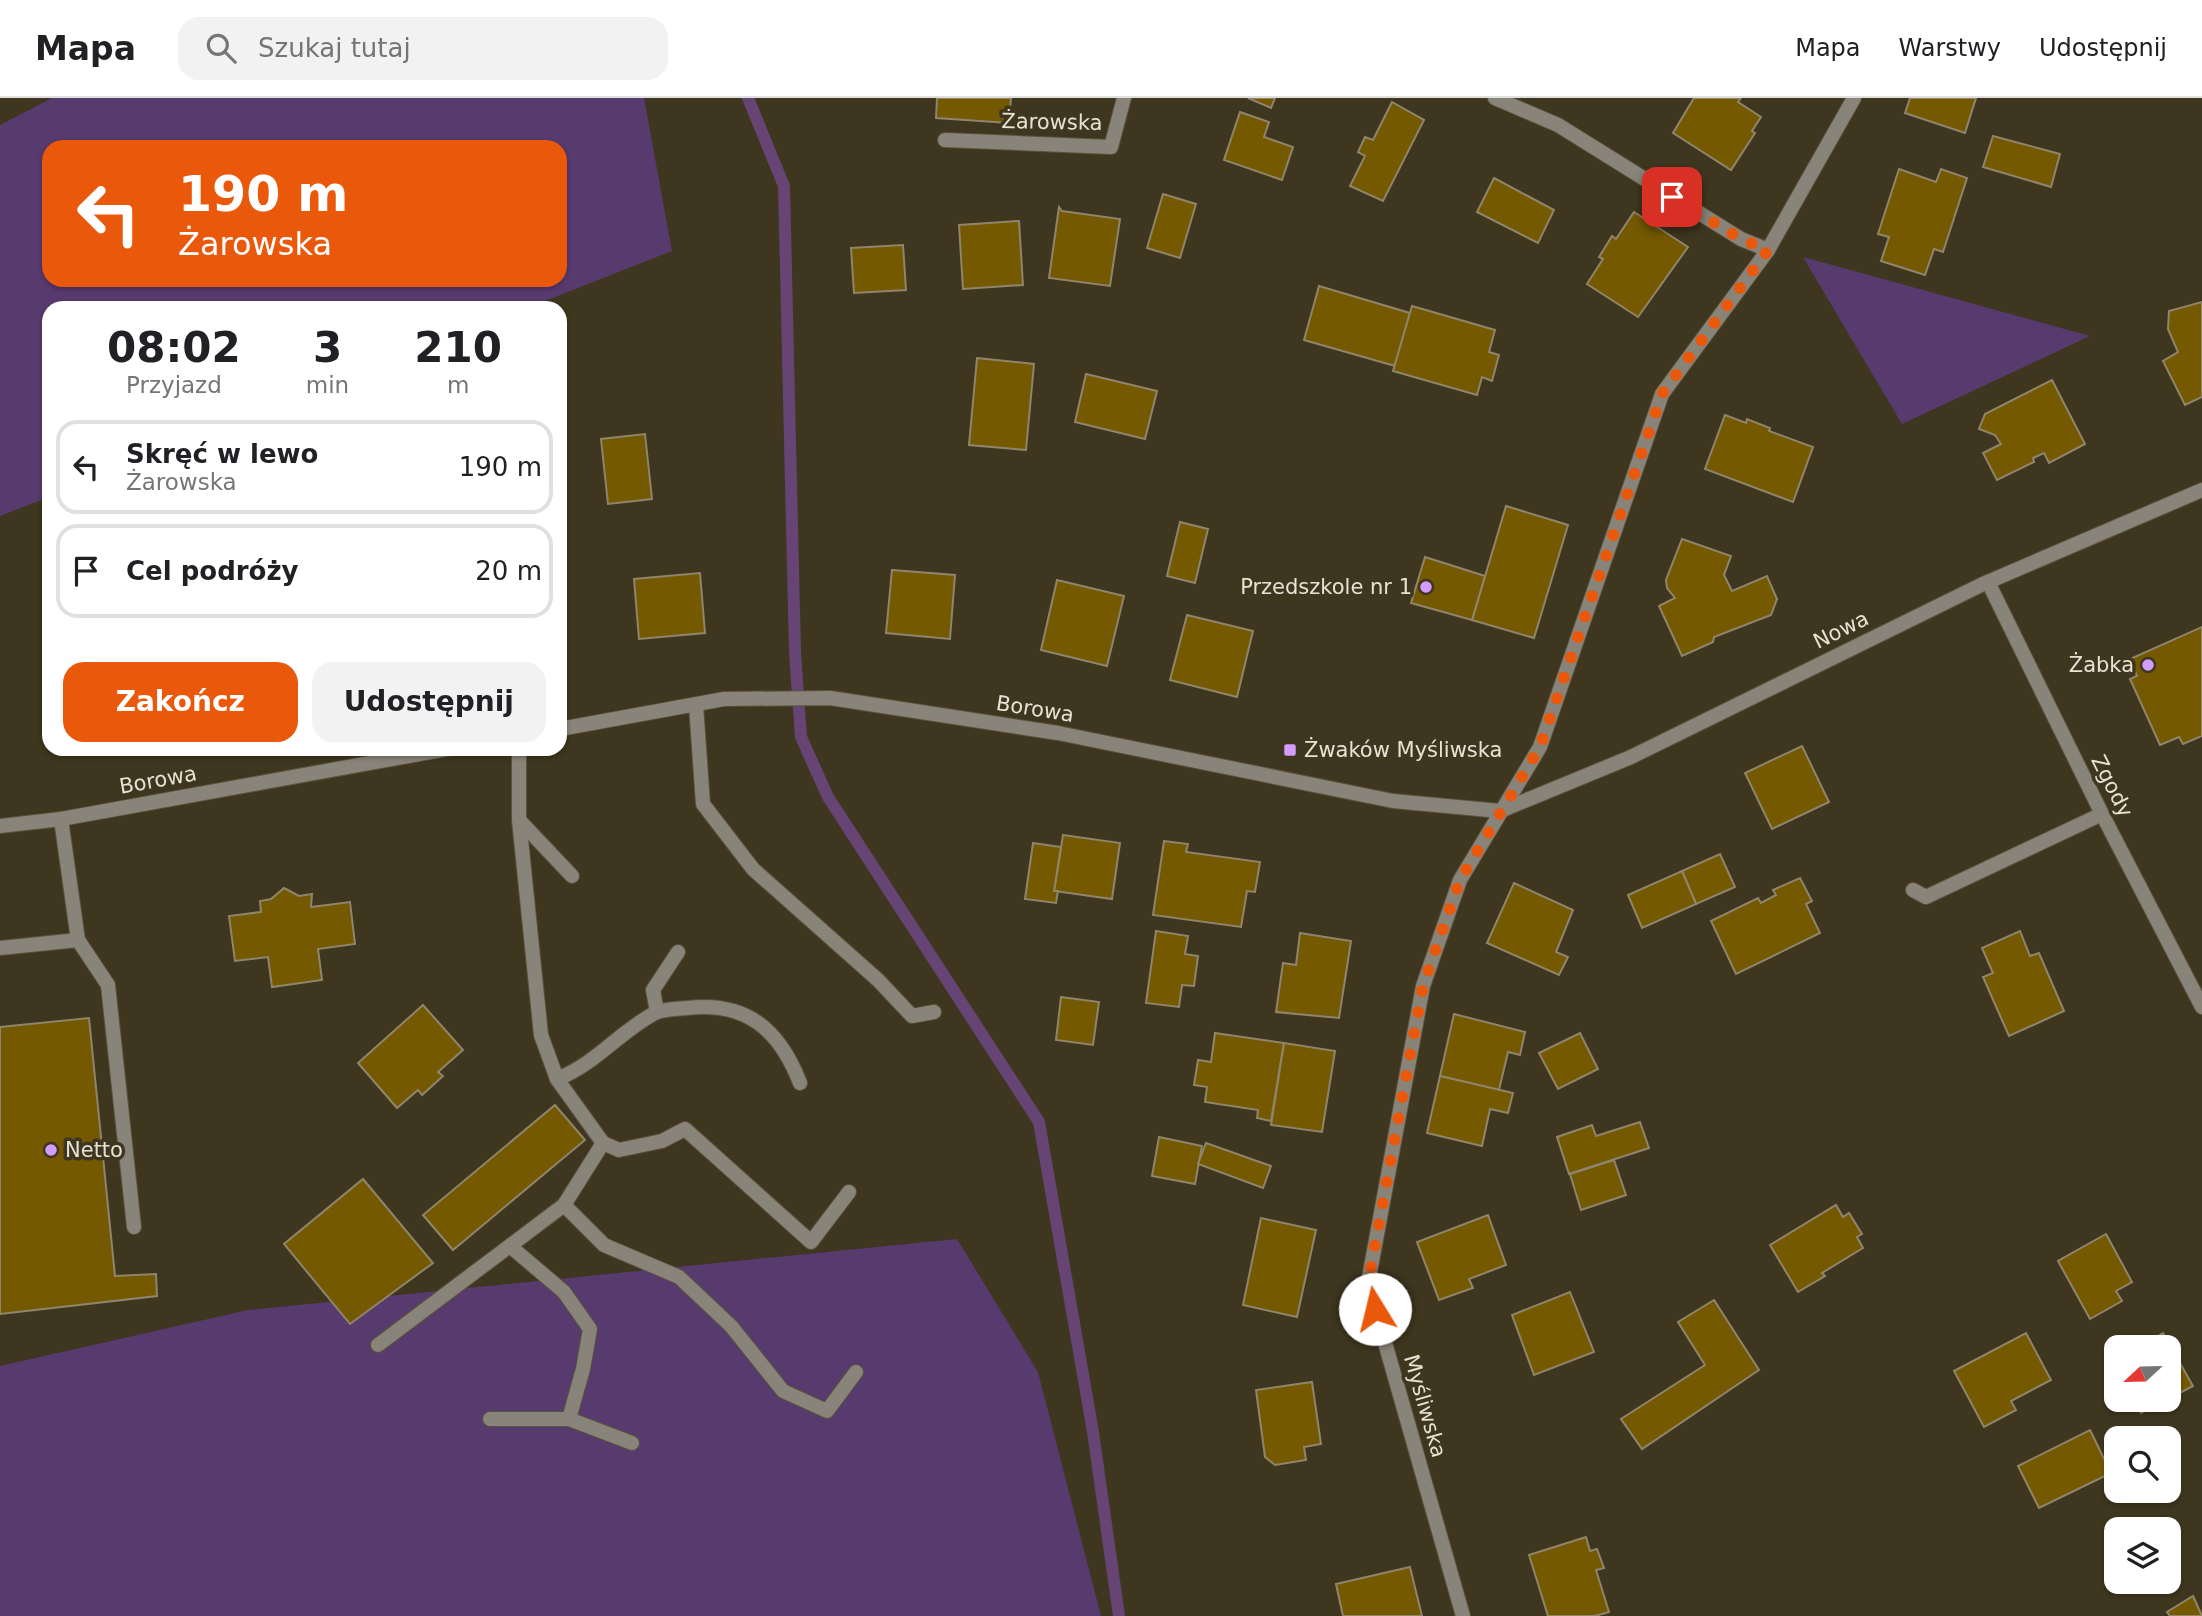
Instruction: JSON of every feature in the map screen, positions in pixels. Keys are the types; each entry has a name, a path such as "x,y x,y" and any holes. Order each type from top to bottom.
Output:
{"street":[{"name":"Żarowska","path":"945,140 1111,146 1124,98"},
{"path":"1495,98 1558,125 1741,239 1768,250"},
{"name":"Myśliwska","path":"1463,1616 1368,1283 1423,986 1460,880 1540,747 1662,394 1768,250 1854,98"},
{"name":"Nowa","path":"1500,811 1631,757 1988,582 2202,490"},
{"name":"Zgody","path":"1988,582 2102,814 2202,1007"},
{"name":"Borowa","path":"567,728 724,699 819,698 1058,733 1393,802 1500,811"},
{"path":"696,705 703,804 752,869 878,980 912,1016 934,1013"},
{"name":"Borowa","path":"0,826 61,819 408,756"},
{"path":"519,756 519,820 541,1035 558,1079 603,1143 619,1150 663,1141 685,1129 811,1242 849,1192"},
{"path":"1913,890 1926,897 2102,814"},
{"path":"61,819 78,940 107,985 134,1227"},
{"path":"519,820 572,876"},
{"path":"0,948 78,940"},
{"path":"657,1012 653,990 678,952"},
{"path":"558,1079 581,1069 621,1036 657,1012 712,1005 753,1017 790,1056 800,1083"},
{"path":"378,1345 564,1205 603,1143"},
{"path":"564,1205 604,1245 679,1277 732,1326 783,1391 827,1411 856,1372"},
{"path":"510,1245 564,1292 590,1329 583,1369 569,1419"},
{"path":"490,1419 569,1419 632,1443"}],"shaded area":[{"path":"52,98 644,98 672,251 545,301 42,301 42,500 0,516 0,125"},
{"path":"1803,257 2090,336 1902,424"},
{"path":"957,1239 1038,1372 1101,1616 0,1616 0,1366 248,1310"}],"building":[{"path":"937,98 1011,98 1009,123 936,118"},
{"path":"1248,98 1275,98 1271,108"},
{"path":"1694,98 1741,98 1738,102 1761,117 1752,131 1755,133 1731,170 1673,133"},
{"path":"1910,98 1976,98 1965,133 1905,113"},
{"path":"1392,102 1424,120 1383,201 1350,186 1365,156 1358,152 1365,137 1373,140"},
{"path":"1240,112 1269,122 1264,137 1293,147 1282,180 1224,160"},
{"path":"1993,136 2060,154 2051,187 1983,167"},
{"path":"1899,169 1936,182 1941,169 1967,178 1943,252 1934,249 1925,275 1881,261 1889,237 1878,234"},
{"path":"1494,178 1554,210 1538,243 1477,212"},
{"path":"1163,194 1196,204 1180,258 1147,248"},
{"path":"1059,207 1062,211 1120,219 1110,286 1049,278"},
{"path":"1634,212 1688,247 1638,317 1587,284 1603,259 1599,257 1612,236 1616,239"},
{"path":"1019,221 1023,285 963,289 959,225"},
{"path":"903,245 906,290 854,293 851,248"},
{"path":"1319,286 1410,313 1395,366 1304,340"},
{"path":"2202,302 2202,397 2185,405 2163,361 2178,352 2168,329 2169,311"},
{"path":"1412,306 1495,330 1489,352 1499,355 1492,381 1482,377 1477,395 1393,371"},
{"path":"977,358 1034,364 1026,450 969,445"},
{"path":"1086,374 1157,391 1145,439 1075,422"},
{"path":"2052,380 2085,444 2049,463 2044,453 2033,458 2034,462 1997,480 1983,453 2001,444 1995,435 1979,429 1985,414"},
{"path":"1725,415 1746,423 1747,419 1770,428 1769,431 1813,447 1793,502 1705,469"},
{"path":"645,434 652,499 608,504 601,439"},
{"path":"1506,506 1568,525 1534,638 1472,620"},
{"path":"1180,522 1208,529 1195,583 1167,576"},
{"path":"1682,539 1731,556 1724,575 1732,591 1767,576 1777,599 1771,615 1714,637 1713,642 1682,656 1659,606 1675,598 1667,588 1666,580"},
{"path":"1425,557 1485,576 1472,620 1411,603"},
{"path":"892,570 955,575 950,639 886,633"},
{"path":"700,573 705,633 639,639 634,579"},
{"path":"1057,580 1124,596 1107,666 1041,650"},
{"path":"1187,615 1253,631 1237,697 1170,680"},
{"path":"2202,627 2202,736 2183,744 2179,737 2160,745 2130,679 2137,676 2130,659"},
{"path":"1802,746 1829,802 1772,829 1745,773"},
{"path":"1063,835 1120,843 1112,899 1054,891"},
{"path":"1164,841 1188,844 1186,852 1260,862 1255,892 1247,891 1241,927 1153,915"},
{"path":"1033,843 1061,847 1054,891 1058,891 1056,903 1025,899"},
{"path":"1720,854 1735,887 1696,904 1682,871"},
{"path":"1682,871 1696,904 1642,928 1628,895"},
{"path":"1800,878 1812,901 1806,904 1820,933 1736,974 1711,921 1758,898 1761,903 1776,895 1773,890"},
{"path":"1514,883 1573,910 1556,952 1568,957 1559,975 1487,943"},
{"path":"284,888 299,896 312,894 311,907 350,902 355,944 318,949 322,980 272,987 268,957 235,961 229,916 261,912 260,901 271,899"},
{"path":"1156,931 1188,936 1185,954 1198,956 1194,986 1182,985 1179,1007 1146,1003"},
{"path":"2020,931 2030,956 2039,953 2064,1011 2009,1036 1983,977 1993,973 1982,948"},
{"path":"1300,933 1351,941 1339,1018 1276,1012 1283,963 1296,965"},
{"path":"1061,997 1099,1002 1093,1045 1056,1040"},
{"path":"423,1005 463,1050 438,1072 443,1076 422,1095 418,1090 397,1108 358,1063"},
{"path":"1454,1014 1525,1032 1520,1055 1508,1052 1499,1090 1440,1076"},
{"name":"Netto","path":"89,1018 115,1276 156,1274 157,1296 0,1314 0,1027"},
{"path":"1215,1033 1284,1043 1271,1121 1257,1118 1258,1110 1205,1102 1207,1087 1194,1085 1198,1060 1211,1062"},
{"path":"1580,1033 1598,1069 1558,1089 1539,1053"},
{"path":"1284,1043 1335,1051 1322,1132 1271,1125"},
{"path":"1440,1076 1513,1093 1508,1113 1490,1109 1482,1146 1427,1133"},
{"path":"555,1105 585,1140 453,1250 423,1215"},
{"path":"1640,1122 1649,1148 1569,1174 1557,1137 1592,1125 1596,1136"},
{"path":"1159,1137 1202,1146 1195,1184 1152,1176"},
{"path":"1206,1143 1271,1166 1263,1188 1198,1164"},
{"path":"1614,1160 1626,1195 1581,1210 1570,1174"},
{"path":"363,1179 433,1263 350,1324 284,1244"},
{"path":"1836,1205 1843,1217 1849,1213 1862,1234 1857,1237 1863,1248 1822,1273 1825,1276 1798,1292 1770,1245"},
{"path":"1488,1215 1506,1265 1469,1279 1473,1288 1439,1300 1417,1242"},
{"path":"1261,1218 1316,1230 1297,1317 1243,1305"},
{"path":"2106,1234 2132,1282 2116,1291 2122,1301 2090,1319 2058,1261"},
{"path":"1570,1292 1594,1352 1534,1375 1512,1315"},
{"path":"1714,1300 1759,1370 1642,1449 1621,1419 1705,1365 1678,1322"},
{"path":"2026,1333 2051,1380 2011,1401 2016,1410 1984,1427 1954,1371"},
{"path":"2181,1365 2193,1386 2181,1392"},
{"path":"1312,1382 1321,1444 1304,1447 1306,1460 1275,1465 1265,1457 1256,1390"},
{"path":"2090,1430 2104,1459 2104,1476 2039,1508 2018,1466"},
{"path":"1586,1537 1590,1551 1597,1549 1604,1568 1596,1570 1609,1612 1595,1616 1548,1616 1529,1555"},
{"path":"1410,1567 1422,1616 1343,1616 1336,1584"},
{"path":"2193,1596 2202,1616 2170,1616 2167,1612"}],"waterway":[{"path":"748,98 784,186 795,653 801,737 828,797 1039,1122 1093,1432 1119,1616"}],"place":[{"name":"Przedszkole nr 1","path":"1426,587"},
{"name":"Żabka","path":"2148,665"},
{"name":"Żwaków Myśliwska","path":"1290,750"},
{"name":"Netto","path":"51,1150"}],"route":[{"path":"1375,1309 1368,1283 1423,986 1460,880 1540,747 1662,394 1768,250 1741,239 1672,197"}]}
